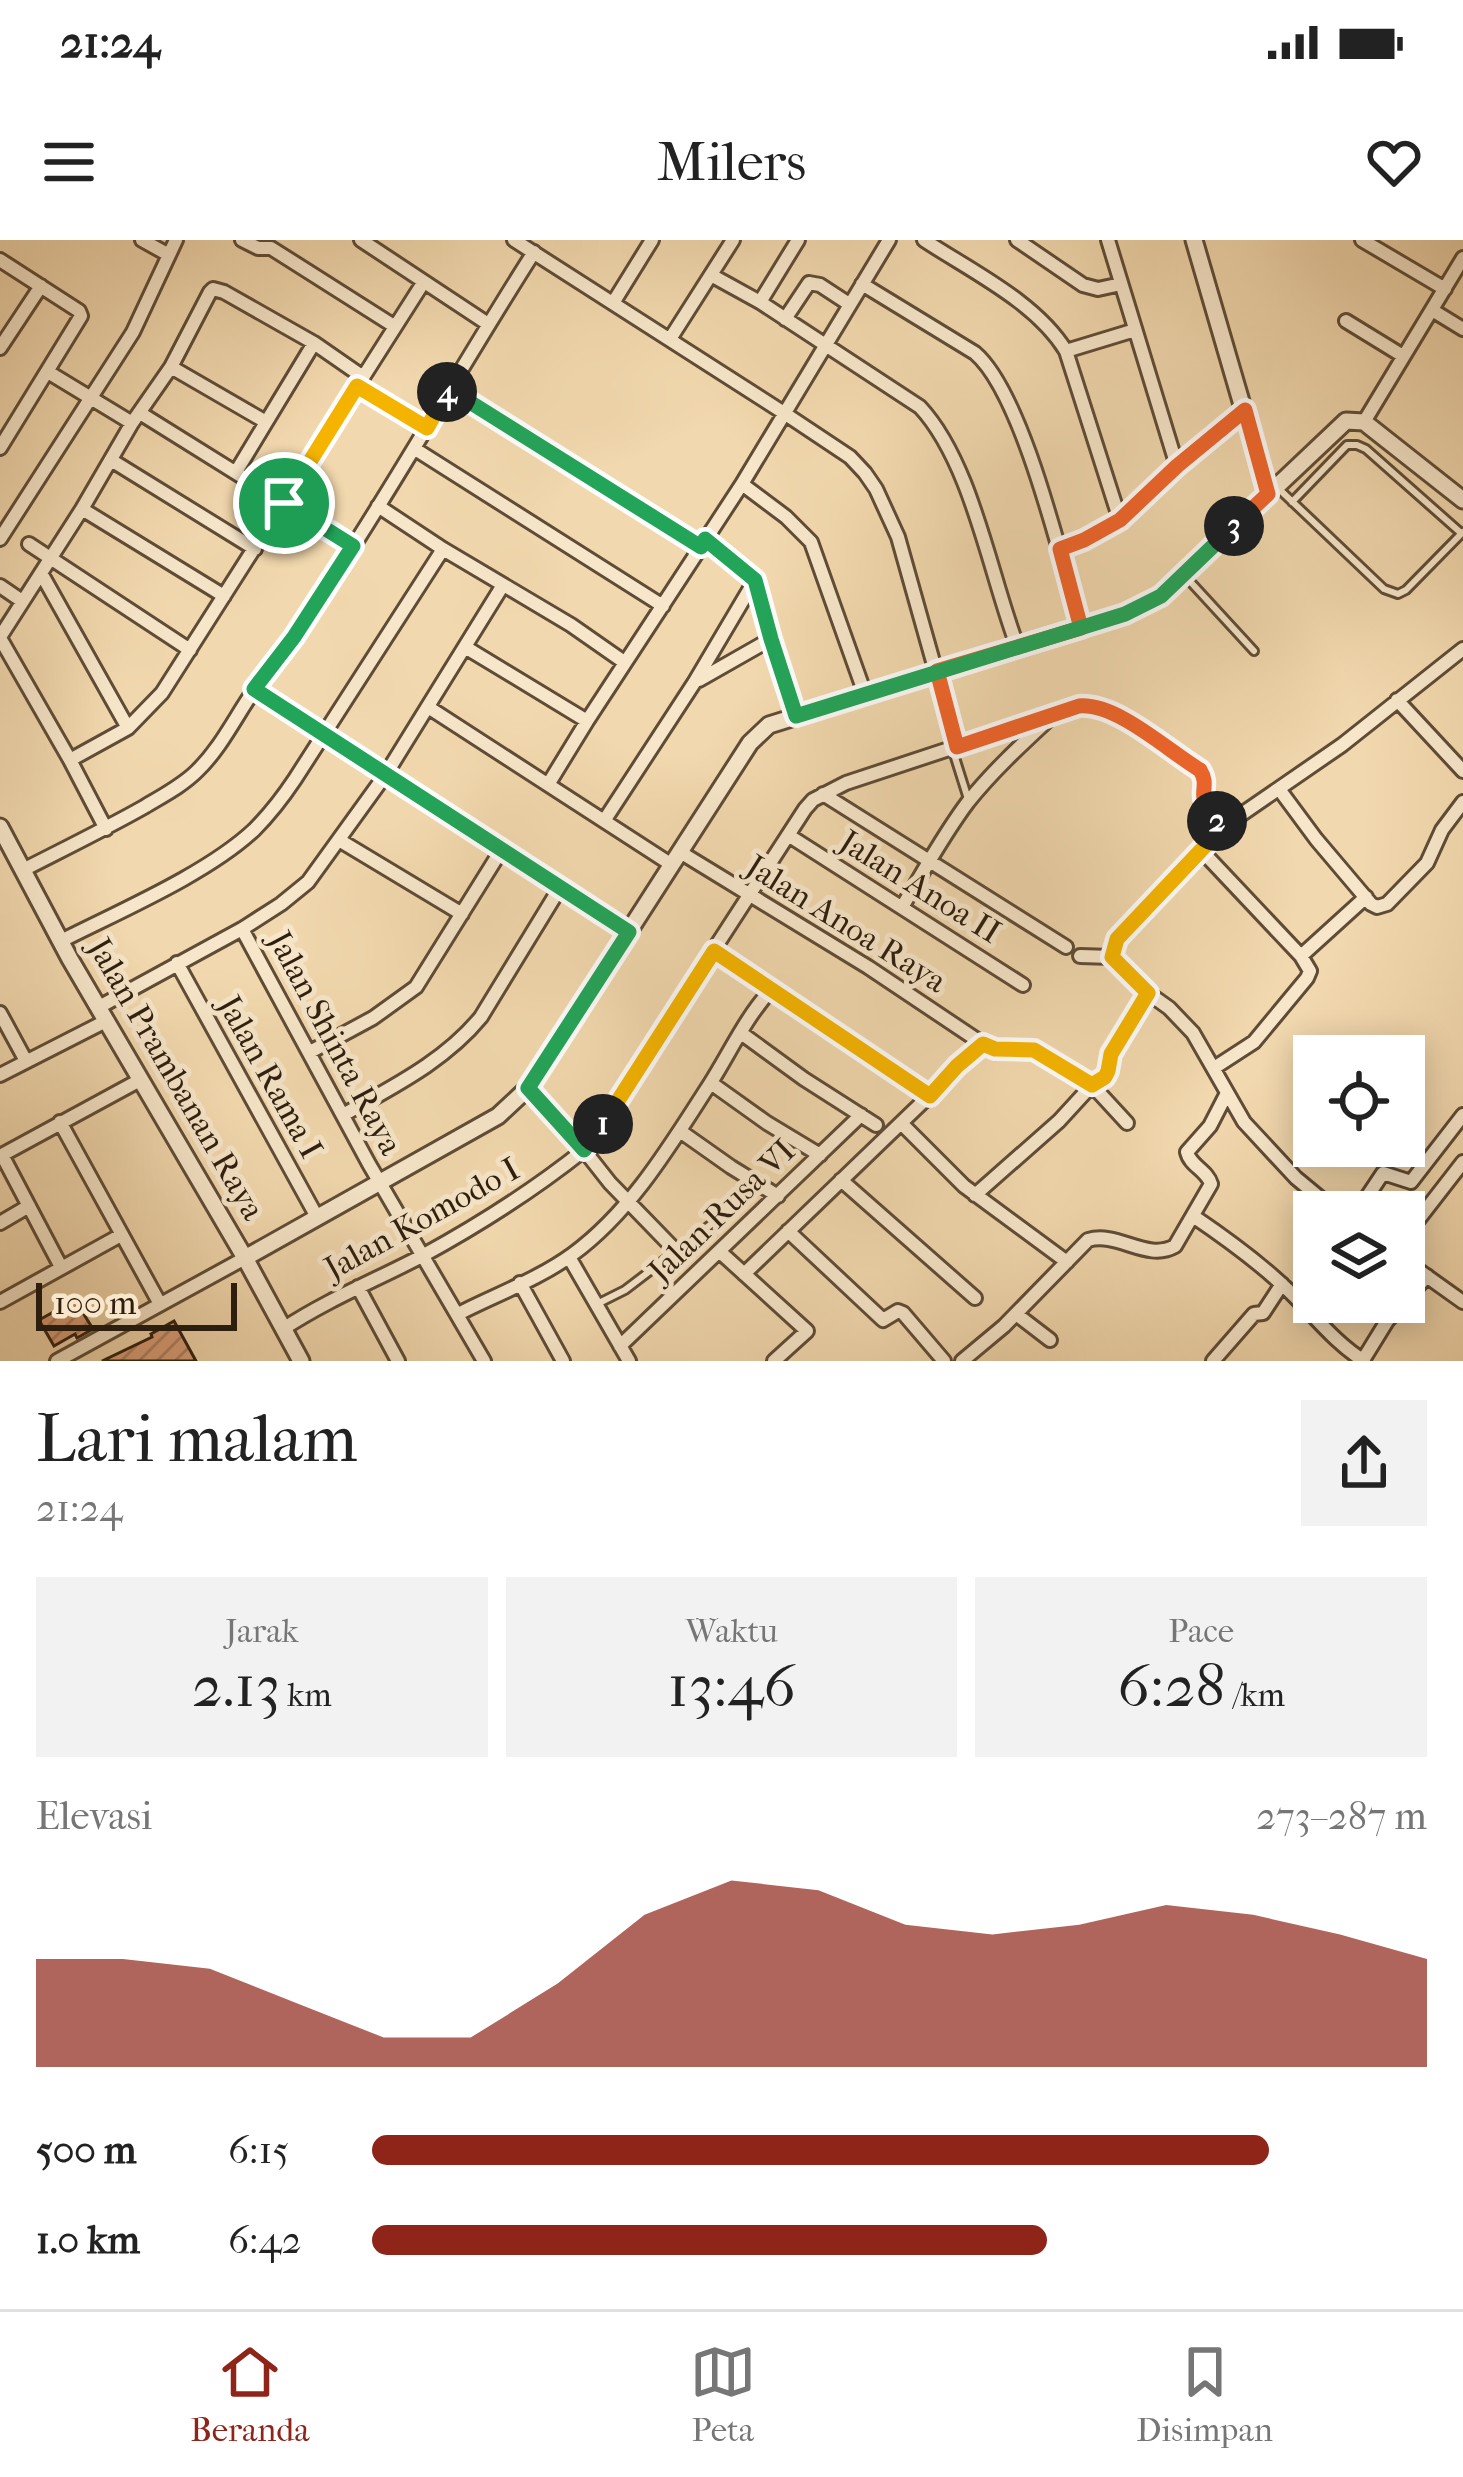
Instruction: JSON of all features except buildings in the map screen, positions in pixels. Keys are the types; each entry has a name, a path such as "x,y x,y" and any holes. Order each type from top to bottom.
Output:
{"street":[{"path":"142,240 169,255"},
{"path":"0,539 141,319 176,240"},
{"path":"242,240 258,248 272,248 394,326"},
{"path":"361,240 488,324"},
{"path":"514,240 850,458 876,489 898,537 955,748"},
{"path":"613,303 652,240"},
{"path":"670,339 733,240"},
{"path":"760,302 798,240"},
{"path":"549,784 742,484 889,240"},
{"path":"924,240 1051,328 1066,351 1120,520"},
{"path":"1017,240 1082,285 1098,289 1121,284"},
{"path":"1108,240 1177,466"},
{"path":"1194,240 1272,491"},
{"path":"1362,240 1445,289"},
{"path":"23,870 106,829 194,775 213,754 353,546 534,252"},
{"path":"1364,422 1463,258"},
{"path":"0,260 81,316 0,448"},
{"path":"711,275 920,407 936,424 957,466 1018,648"},
{"path":"70,760 128,728 162,693 423,283"},
{"path":"785,319 809,283 849,304"},
{"path":"862,284 988,364 1026,448 1081,628"},
{"path":"0,348 41,286"},
{"path":"106,829 0,638 171,367 207,296 213,289 224,292 314,343 427,428"},
{"path":"1432,310 1463,329"},
{"path":"0,320 13,328"},
{"path":"1346,322 1403,356"},
{"path":"1066,351 1135,330"},
{"path":"236,472 314,343"},
{"path":"171,367 266,422"},
{"path":"49,371 90,398 236,472 353,546"},
{"path":"449,389 703,543 755,580 796,716"},
{"path":"1060,549 1120,520 1245,410"},
{"path":"57,1361 498,1116 528,1088 750,742 770,725 1142,606 1161,596 1346,422 1364,422 1463,500"},
{"path":"415,449 662,606"},
{"path":"111,460 255,549"},
{"path":"742,484 811,542 865,694"},
{"path":"378,506 624,662"},
{"path":"82,509 224,596"},
{"path":"28,544 45,566 128,728"},
{"path":"62,941 173,884 252,832 277,806 443,549"},
{"path":"45,566 190,650"},
{"path":"604,821 755,580"},
{"path":"0,1076 177,963 242,929 308,882 386,774 503,585"},
{"path":"0,586 22,601"},
{"path":"694,683 771,639"},
{"path":"465,647 586,721"},
{"path":"1112,957 1117,939 1223,827 1342,746 1463,649"},
{"path":"254,689 629,932"},
{"path":"1397,700 1463,771"},
{"path":"824,794 1079,706 1094,705 1200,770 1205,778 1203,802 1223,827"},
{"name":"Jalan Anoa Raya","path":"428,707 604,821 748,895 983,1044"},
{"path":"902,907 969,802 1054,716"},
{"path":"1279,789 1377,907 1387,904 1427,863 1442,830 1463,802"},
{"path":"824,794 1066,947"},
{"name":"Jalan Komodo I","path":"283,1329 423,1255 546,1180 584,1150 805,809 824,794"},
{"name":"Jalan Prambanan Raya","path":"0,827 301,1361"},
{"name":"Jalan Anoa II","path":"788,835 1023,985"},
{"path":"339,840 462,914"},
{"path":"310,1052 373,1018 416,987 502,849"},
{"path":"1201,850 1310,971 1254,1042 1214,1068"},
{"path":"343,1114 454,1047 481,1017 561,886"},
{"path":"1301,956 1366,897"},
{"name":"Jalan Shinta Raya","path":"242,929 380,1183 484,1361"},
{"path":"714,951 930,1096"},
{"path":"1081,956 1112,957 1169,1008 1193,1034 1244,1122 1312,1191"},
{"name":"Jalan Rama I","path":"177,963 317,1217"},
{"path":"458,1314 569,1257 603,1230 680,1131 754,1008 771,990"},
{"path":"975,1195 1105,1077 1111,1054 1148,993"},
{"path":"0,1013 26,1061"},
{"path":"741,1033 876,1125"},
{"path":"744,1274 983,1044 1034,1050 1092,1085 1127,1123"},
{"path":"62,1268 1,1155 140,1080"},
{"path":"711,1083 820,1155"},
{"path":"528,1088 675,1250"},
{"path":"962,1361 1088,1240 1111,1239 1155,1252 1175,1246 1211,1184 1187,1152 1210,1126 1226,1095"},
{"name":"Jalan Rusa VI","path":"620,1346 861,1115"},
{"path":"1369,1191 1383,1173 1412,1182 1463,1115"},
{"path":"60,1122 160,1304"},
{"path":"902,1124 975,1195 1067,1262"},
{"path":"680,1131 778,1196"},
{"path":"1425,1211 1463,1162"},
{"path":"842,1180 975,1298"},
{"path":"0,1223 29,1206"},
{"path":"1192,1216 1249,1255 1335,1340 1364,1361 1387,1321 1427,1276 1463,1302"},
{"path":"788,1232 883,1320 898,1311 904,1313 944,1361"},
{"path":"0,1302 121,1234"},
{"path":"719,1251 807,1331 774,1361"},
{"path":"569,1257 629,1361"},
{"path":"520,1283 563,1361"},
{"path":"1213,1361 1254,1314 1263,1313 1282,1284"},
{"path":"358,1287 398,1361"},
{"path":"1016,1314 1050,1340"}],"lane":[{"path":"1272,491 1292,502 1384,589 1398,594 1462,532 1357,445 1347,446 1292,502"},
{"path":"1184,575 1254,651"},
{"path":"955,748 969,802"},
{"path":"596,1305 625,1290 722,1216"}],"route":[{"path":"284,503 353,546 254,689 629,932 528,1088 584,1150 714,951 930,1096 983,1044 1034,1050 1092,1085 1105,1077 1111,1054 1148,993 1112,957 1117,939 1223,827 1203,802 1205,778 1168,747 1094,705 957,747 937,671 1081,628 1060,549 1120,520 1245,410 1268,494 1161,596 1125,614 1018,648 937,671 796,716 755,580 705,539 701,547 449,389 427,428 357,386 284,503"}]}
